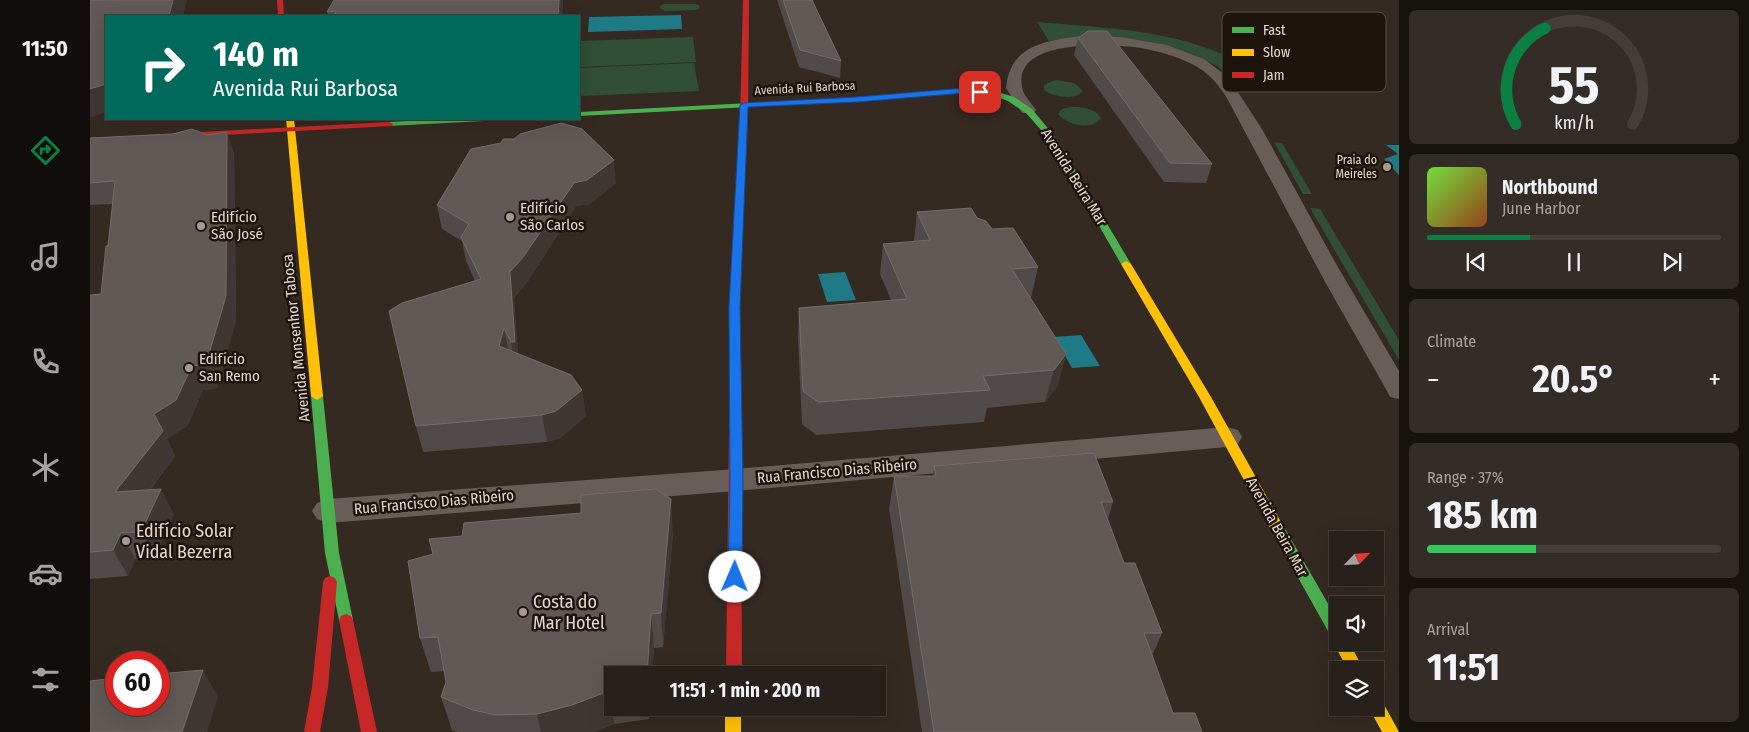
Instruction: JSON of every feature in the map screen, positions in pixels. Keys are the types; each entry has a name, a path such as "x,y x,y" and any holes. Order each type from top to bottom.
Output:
{"main road":[{"path":"280,0 281,15"},
{"path":"734,666 736,480 734,307 744,105 746,0"},
{"name":"Avenida Rui Barbosa","path":"580,114 857,99 965,91 1001,96 1018,103 1028,110"},
{"name":"Avenida Beira Mar","path":"1028,110 1052,138 1227,437 1329,620"},
{"path":"90,140 290,124 445,120"},
{"name":"Avenida Monsenhor Tabosa","path":"290,124 332,553 368,732"},
{"name":"Avenida Monsenhor Tabosa","path":"312,732 320,687 332,553"},
{"path":"733,716 733,732"},
{"path":"1382,716 1391,732"}],"street":[{"name":"Rua Francisco Dias Ribeiro","path":"328,511 736,480 1227,437"}],"lane":[{"name":"Avenida Beira Mar","path":"1028,110 1014,88 1016,69 1021,61 1035,50 1053,45 1102,40 1127,42 1178,54 1212,70 1222,78"},
{"name":"Avenida Beira Mar","path":"1232,92 1314,244 1399,391"}],"green space":[{"path":"664,4 695,4 699,5 700,8 696,10 665,11 660,6"},
{"path":"1037,22 1153,34 1211,49 1222,54 1222,69 1204,59 1179,50 1152,44 1096,38 1049,41"},
{"path":"693,37 696,62 580,67 580,41"},
{"path":"694,63 699,91 580,96 580,68"},
{"path":"1055,80 1074,83 1083,91 1075,96 1064,97 1053,95 1044,90 1044,85"},
{"path":"1071,107 1092,110 1101,118 1092,124 1073,124 1058,114 1062,109"},
{"path":"1274,142 1282,143 1312,194 1303,194"},
{"path":"1310,208 1320,209 1399,340 1399,360"}],"water":[{"path":"681,15 682,29 588,32 589,17"},
{"path":"1386,145 1399,145 1399,175 1384,159 1398,154"},
{"path":"845,272 856,300 827,302 818,274"},
{"path":"1081,335 1100,366 1072,368 1054,337"}],"building":[{"path":"90,0 173,0 169,15 105,15 105,84 90,89"},
{"path":"334,0 559,0 558,15 334,15 336,11 327,12"},
{"path":"783,0 812,0 841,61 800,50"},
{"path":"1088,31 1107,31 1212,164 1170,163 1078,38"},
{"path":"561,123 582,129 614,160 587,180 574,183 524,256 510,272 515,342 511,342 504,328 499,346 571,375 582,390 556,411 542,415 416,426 389,311 402,303 481,279 461,237 469,224 437,205 471,149 501,143 503,139 514,139 520,134"},
{"path":"192,129 207,135 227,132 226,296 206,364 192,366 176,400 154,414 163,431 115,492 161,489 141,532 121,533 113,550 90,552 90,295 101,294 115,181 90,183 90,138 173,134"},
{"path":"971,208 977,218 986,221 992,229 1013,228 1038,267 1012,269 1066,354 1054,370 983,376 990,390 818,402 803,391 799,308 907,299 883,244 930,240 917,212"},
{"path":"1094,453 1113,502 1101,502 1124,563 1135,563 1162,633 1144,633 1173,713 1195,713 1202,732 934,732 894,476 936,476 934,466"},
{"path":"656,489 671,499 661,613 651,614 648,666 604,666 604,693 572,705 537,714 496,715 473,710 441,697 446,682 438,637 420,638 408,561 433,554 429,539 462,536 464,523 581,513 581,495"},
{"path":"203,670 182,732 90,732 90,681 105,679 105,716 170,716 170,673"}],"traffic: fast":[{"path":"744,105 845,100 957,91 995,94 1011,99 1029,111 1052,138 1126,264"},
{"path":"580,114 744,105"},
{"path":"389,124 465,120"},
{"path":"735,429 734,307 740,192"},
{"path":"317,396 332,553 346,620"},
{"path":"1275,524 1329,620"}],"traffic: slow":[{"path":"290,120 317,396"},
{"path":"1126,264 1205,397 1275,524"},
{"path":"1346,651 1351,661"},
{"path":"733,716 733,732"},
{"path":"1382,716 1391,732"}],"traffic: jam":[{"path":"280,0 281,15"},
{"path":"740,192 744,121 746,0"},
{"path":"90,140 389,124"},
{"path":"734,666 735,429"},
{"path":"312,732 320,687 330,582"},
{"path":"346,620 369,732"}],"place":[{"name":"Praia do Meireles","path":"1387,167"},
{"name":"Edifício São Carlos","path":"510,217"},
{"name":"Edifício São José","path":"201,226"},
{"name":"Edifício San Remo","path":"189,368"},
{"name":"Edifício Solar Vidal Bezerra","path":"126,541"},
{"name":"Costa do Mar Hotel","path":"523,612"}],"route":[{"path":"735,577 734,307 744,105 965,91 980,92"}]}
